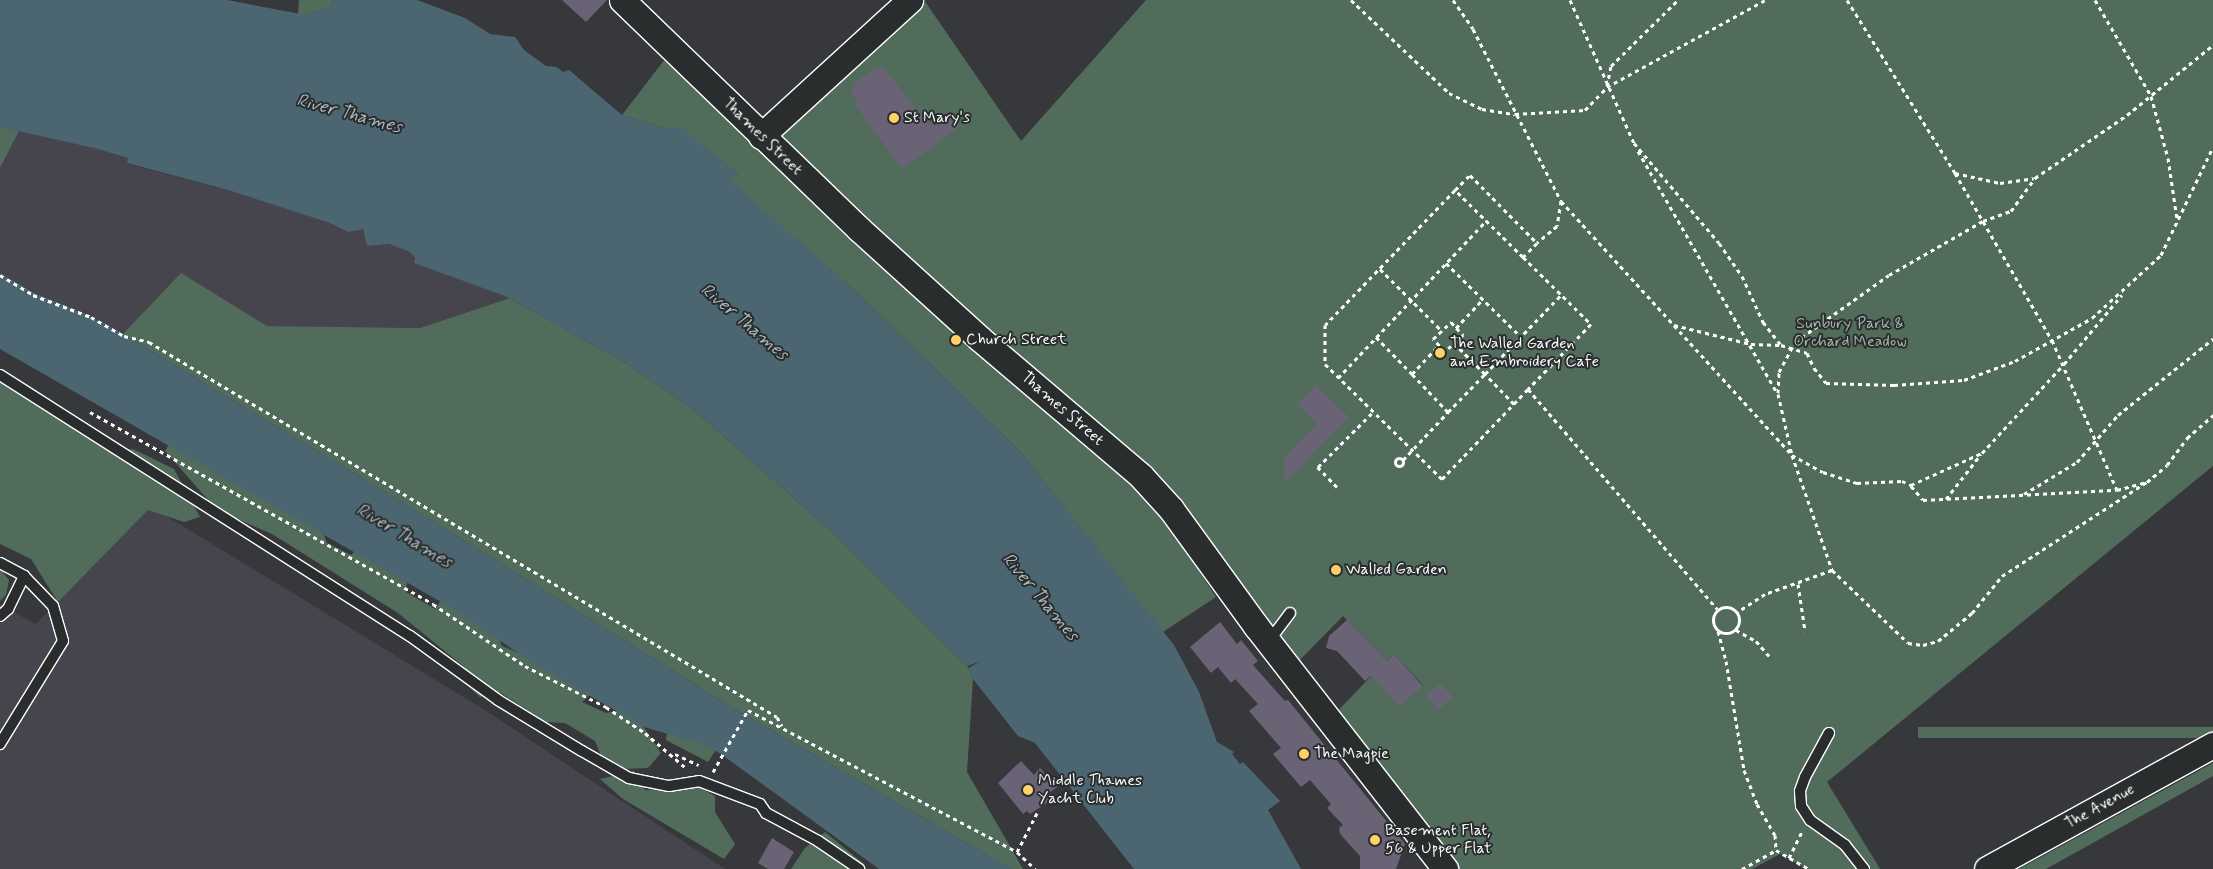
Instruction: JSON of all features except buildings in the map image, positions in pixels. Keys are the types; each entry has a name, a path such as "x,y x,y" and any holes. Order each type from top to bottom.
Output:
{"street":[{"name":"Thames Street","path":"622,0 761,136 978,338 1140,476 1172,509 1268,642 1445,869"},
{"path":"761,136 910,0"},
{"name":"The Avenue","path":"1987,869 2213,745"}],"lane":[{"path":"0,375 410,636 498,700 582,751 629,778 669,786 699,781 760,804 766,813 818,841 859,869"},
{"path":"0,562 24,576 53,606 62,641 0,744"},
{"path":"0,616 8,609 24,576"},
{"path":"1268,642 1290,613"},
{"path":"1828,732 1800,791 1801,806 1808,817 1845,844 1864,869"}],"path":[{"path":"1351,0 1449,93 1482,109 1515,114 1585,110 1607,87 1765,0"},
{"path":"1453,0 1473,29 1561,201 1792,455 1823,472 1857,483 1902,481 1911,485 1923,500 2117,490 2147,482"},
{"path":"1570,0 1607,87 1634,143 1778,394 1792,455 1832,570 1886,624 1908,643 1923,645 1938,641 1956,628 2002,576 2147,482 2167,465 2187,438 2213,415"},
{"path":"1607,87 1611,66 1678,0"},
{"path":"1847,0 1955,173 2052,340 2117,490"},
{"path":"2095,0 2150,96 2168,158 2177,221"},
{"path":"1778,394 1780,372 1791,348 1888,275 1983,221 2011,211 2034,178 2127,115 2213,46"},
{"path":"1634,143 1719,243 1742,276 1763,322 1781,345"},
{"path":"1946,499 1982,453 2064,364 2129,287 2161,255 2213,147"},
{"path":"1955,173 2000,184 2034,178"},
{"path":"1455,190 1590,324 1442,479 1325,364 1325,325 1380,269 1455,190 1470,175 1537,243"},
{"path":"1523,257 1557,226 1561,201"},
{"path":"1338,378 1486,220"},
{"path":"1446,263 1520,336"},
{"path":"1380,269 1442,331"},
{"path":"0,274 33,295 91,317 124,336 149,342 777,718 782,726"},
{"path":"1674,325 1751,344 1781,345 1807,353 1814,368 1826,384 1894,385 1964,380 2015,361 2092,318 2129,287"},
{"path":"1402,460 1561,295"},
{"path":"1456,328 1483,299"},
{"path":"1451,322 1463,335 1446,351 1434,339 1442,331 1451,322"},
{"path":"1376,337 1448,412"},
{"path":"2024,494 2077,462 2096,444 2118,415 2213,339"},
{"path":"1454,343 1514,404"},
{"path":"1412,374 1439,345"},
{"path":"1528,389 1717,609"},
{"path":"87,410 433,604 525,666 606,707 672,753 699,781"},
{"path":"1338,487 1318,467 1373,412"},
{"path":"1911,485 1982,453"},
{"path":"1737,612 1765,594 1798,584 1832,570"},
{"path":"1798,584 1805,631"},
{"path":"1717,609 1728,606 1737,612 1739,618 1736,630"},
{"path":"1717,609 1713,624 1718,631 1744,770 1757,804 1775,835 1776,850"},
{"path":"1718,631 1724,634 1736,630 1756,642 1771,658"},
{"path":"712,772 748,710 782,726 1017,852 1035,869"},
{"path":"672,753 690,760"},
{"path":"1017,852 1037,813"},
{"path":"1789,858 1808,817"},
{"path":"1776,850 1809,869"},
{"path":"1742,869 1776,850"}],"shaded area":[{"path":"19,131 98,149 128,158 127,164 228,190 330,223 347,232 363,228 367,246 389,244 410,252 415,258 414,263 510,298 420,328 267,326 181,274 123,334 91,316 34,293 0,273 0,168"},
{"path":"148,510 161,513 480,707 725,869 0,869 0,605 36,624"}],"green space":[{"path":"299,0 334,0 331,6 306,15 298,15"},
{"name":"Sunbury Park & Orchard Meadow","path":"910,0 924,0 1021,141 1146,0 2213,0 2213,466 1827,782 1880,869 1806,869 1780,854 1752,869 1445,869 1330,719 1376,671 1382,687 1400,707 1423,685 1394,654 1387,661 1343,616 1291,669 1171,509 979,338 770,127"},
{"path":"665,59 1157,508 1216,597 1163,632 1022,454 852,288 729,181 738,174 682,129 663,128 622,115"},
{"path":"0,127 19,131 0,168"},
{"path":"181,273 267,326 420,328 510,298 629,365 693,409 836,535 969,668 973,679 967,772 1023,869 1011,869 728,705 423,515 123,334"},
{"path":"0,378 9,387 112,452 133,449 174,469 200,517 184,522 148,510 58,602 31,559 0,544"},
{"path":"174,435 315,512 327,543 351,555 366,542 409,564 406,592 435,609 447,592 489,617 502,646 545,664 594,691 582,702 606,713 631,708 661,753 648,768 623,769 601,756 595,741 565,723 545,722 501,693 480,697 468,686 463,666 398,613 272,534 217,510 165,451"},
{"path":"0,569 9,580 6,595 0,601"},
{"path":"668,725 721,742 708,762 666,740"},
{"path":"1918,727 2213,727 2213,738 1918,738"},
{"path":"2213,763 2213,776 2046,869 2019,869"},
{"path":"634,771 645,790 697,786 715,796 715,812 735,844 724,859 623,799 600,779"},
{"path":"825,832 864,864 866,869 791,869 805,848"}],"water":[{"name":"River Thames","path":"0,0 227,0 306,15 331,6 334,0 417,0 465,18 490,34 515,37 524,50 546,66 557,67 563,72 569,70 622,115 663,128 682,128 738,174 730,181 852,288 1022,454 1174,645 1199,692 1217,742 1234,752 1232,754 1240,764 1243,762 1280,801 1268,810 1301,869 1134,869 1035,743 1018,736 973,679 969,668 979,662 967,666 836,535 693,409 629,365 510,298 414,263 415,258 410,252 389,244 367,246 363,229 348,232 330,223 228,190 127,163 128,158 98,149 0,127"},
{"name":"River Thames","path":"0,273 34,293 91,316 123,334 423,515 728,705 1011,869 879,869 721,754 703,744 644,727 533,663 448,606 0,349"}],"place":[{"name":"St Mary's","path":"894,118"},
{"name":"Church Street","path":"956,340"},
{"name":"The Walled Garden and Embroidery Cafe","path":"1440,353"},
{"name":"Walled Garden","path":"1336,570"},
{"name":"The Magpie","path":"1304,754"},
{"name":"Middle Thames Yacht Club","path":"1028,790"},
{"name":"Basement Flat, 56 & Upper Flat","path":"1375,840"}]}
